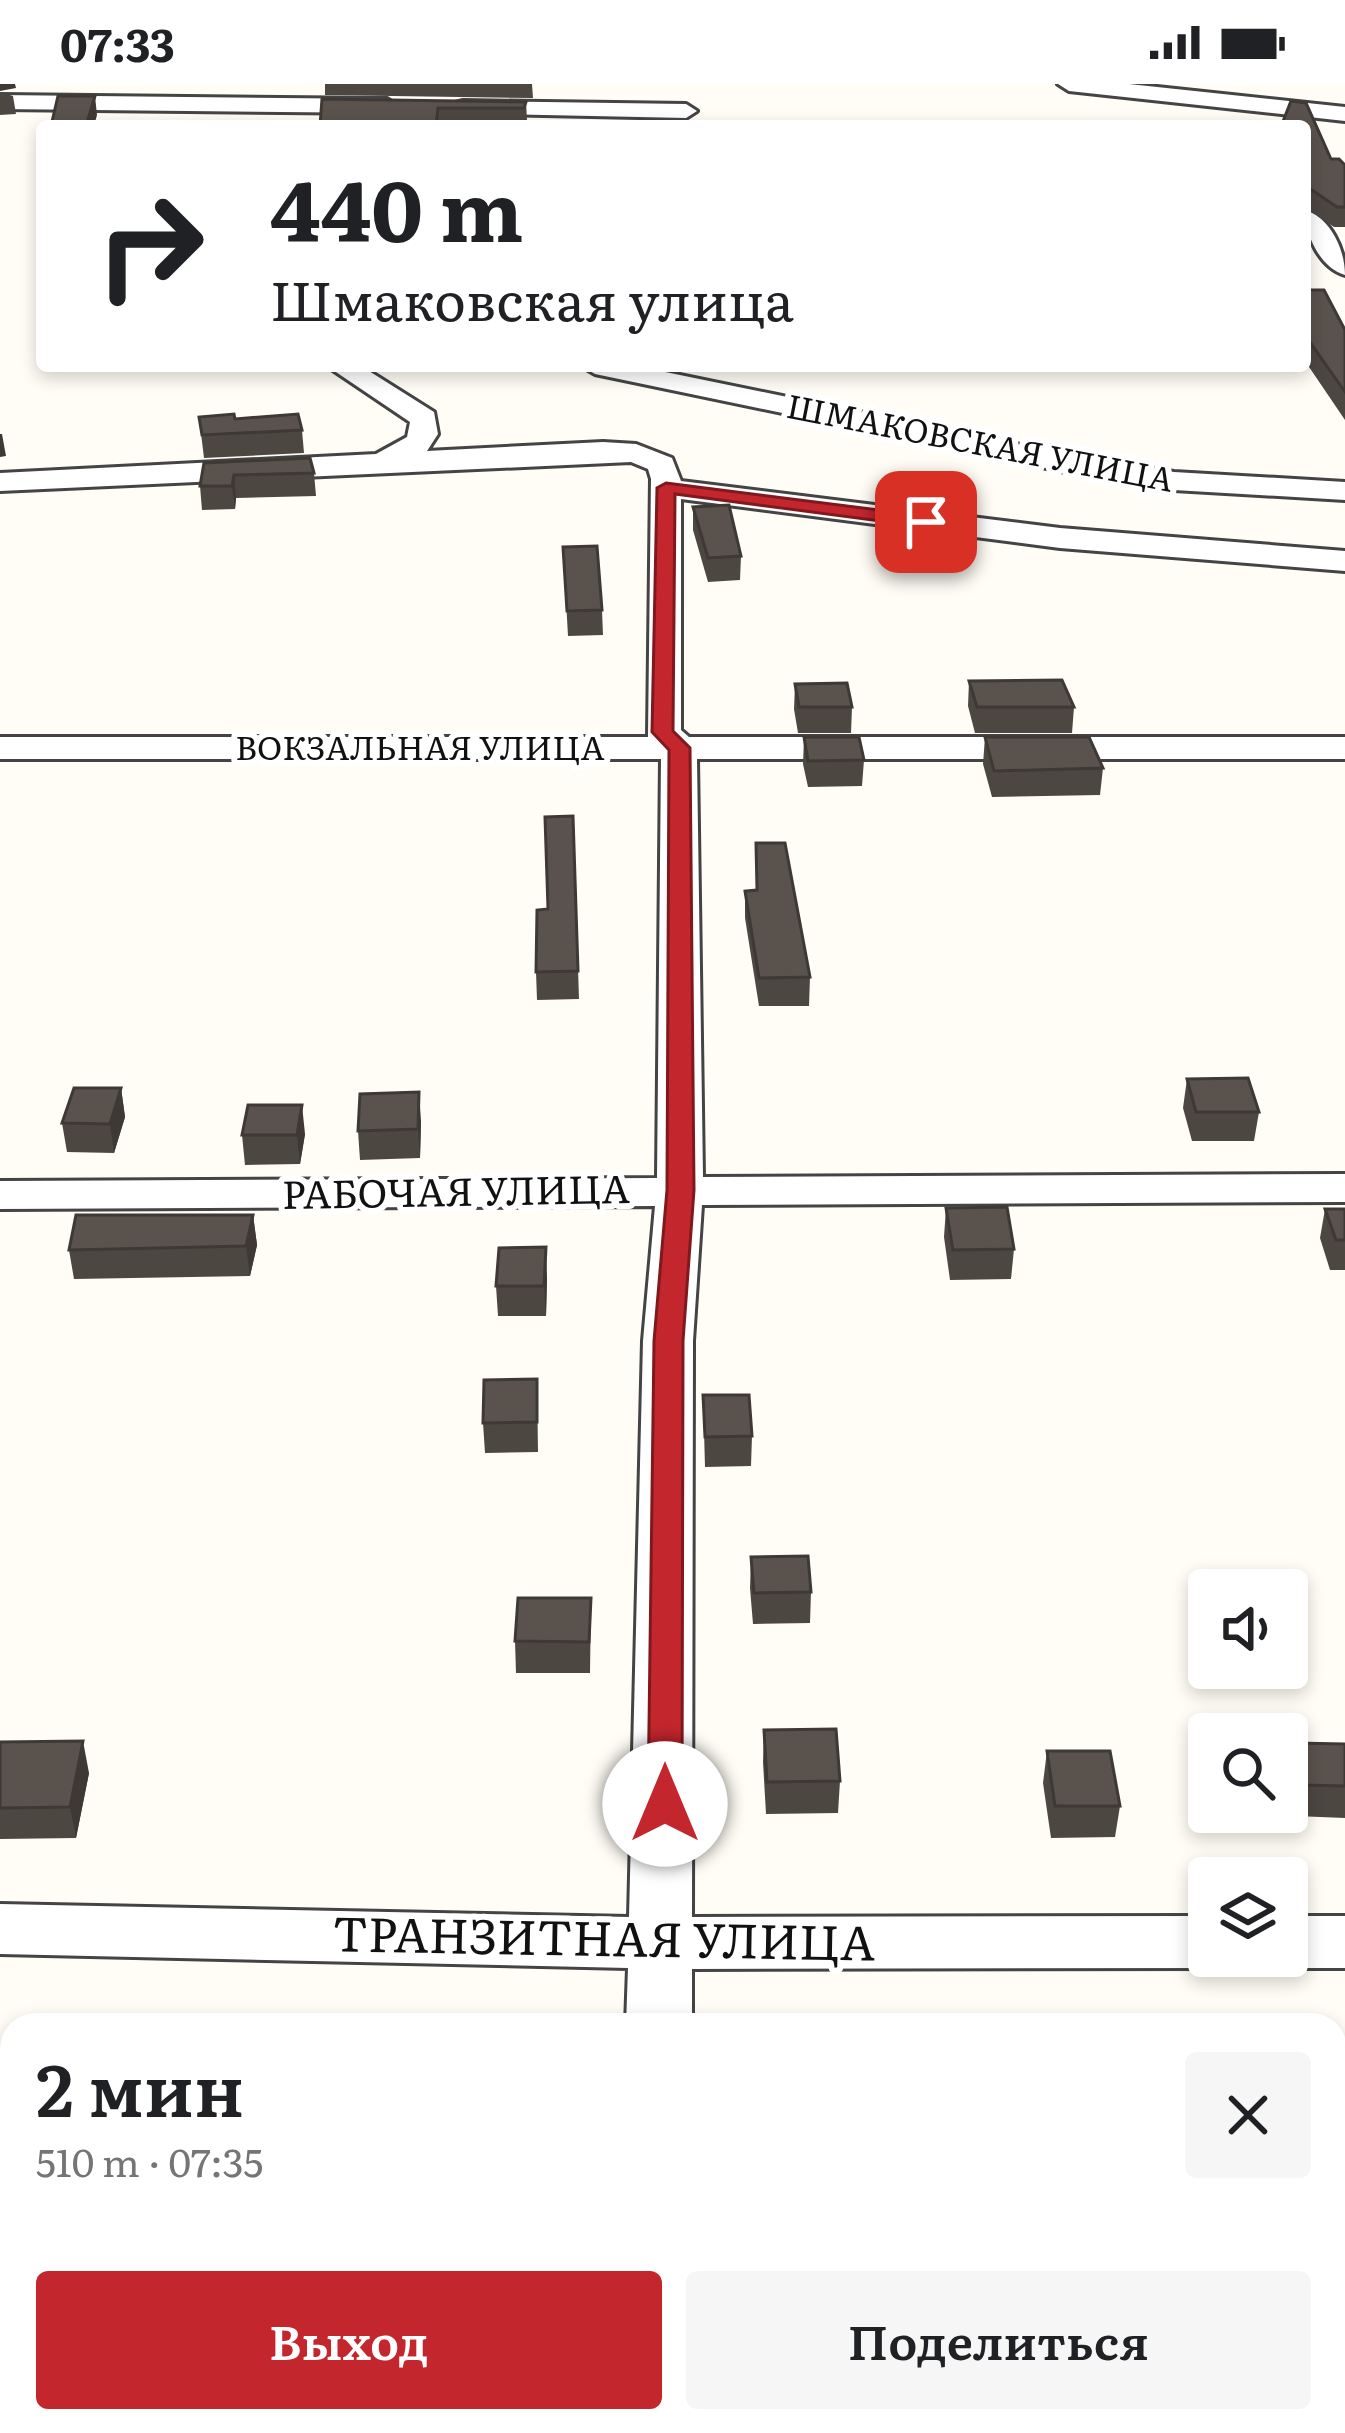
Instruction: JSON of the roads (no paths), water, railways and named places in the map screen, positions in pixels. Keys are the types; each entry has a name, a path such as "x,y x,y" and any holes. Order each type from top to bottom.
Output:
{"street":[{"path":"130,120 141,101 161,84"},
{"path":"446,108 686,118 694,84"},
{"path":"1069,84 1250,116 1345,114"},
{"path":"0,102 141,101 389,113"},
{"path":"1311,224 1344,263"},
{"path":"1311,261 1344,263"},
{"path":"351,372 424,418 424,436 411,451 387,460"},
{"name":"ШМАКОВСКАЯ УЛИЦА","path":"658,374 1118,473 1345,491"},
{"name":"ШМАКОВСКАЯ УЛИЦА","path":"0,482 622,451 655,460 666,483 1060,538 1345,561"},
{"path":"660,2013 668,1341 680,1190 680,748 663,732 666,483"},
{"name":"ВОКЗАЛЬНАЯ УЛИЦА","path":"0,748 1345,748"},
{"name":"РАБОЧАЯ УЛИЦА","path":"0,1195 1345,1188"},
{"name":"ТРАНЗИТНАЯ УЛИЦА","path":"0,1929 664,1943 1188,1942"},
{"path":"1308,1942 1345,1942"}]}
